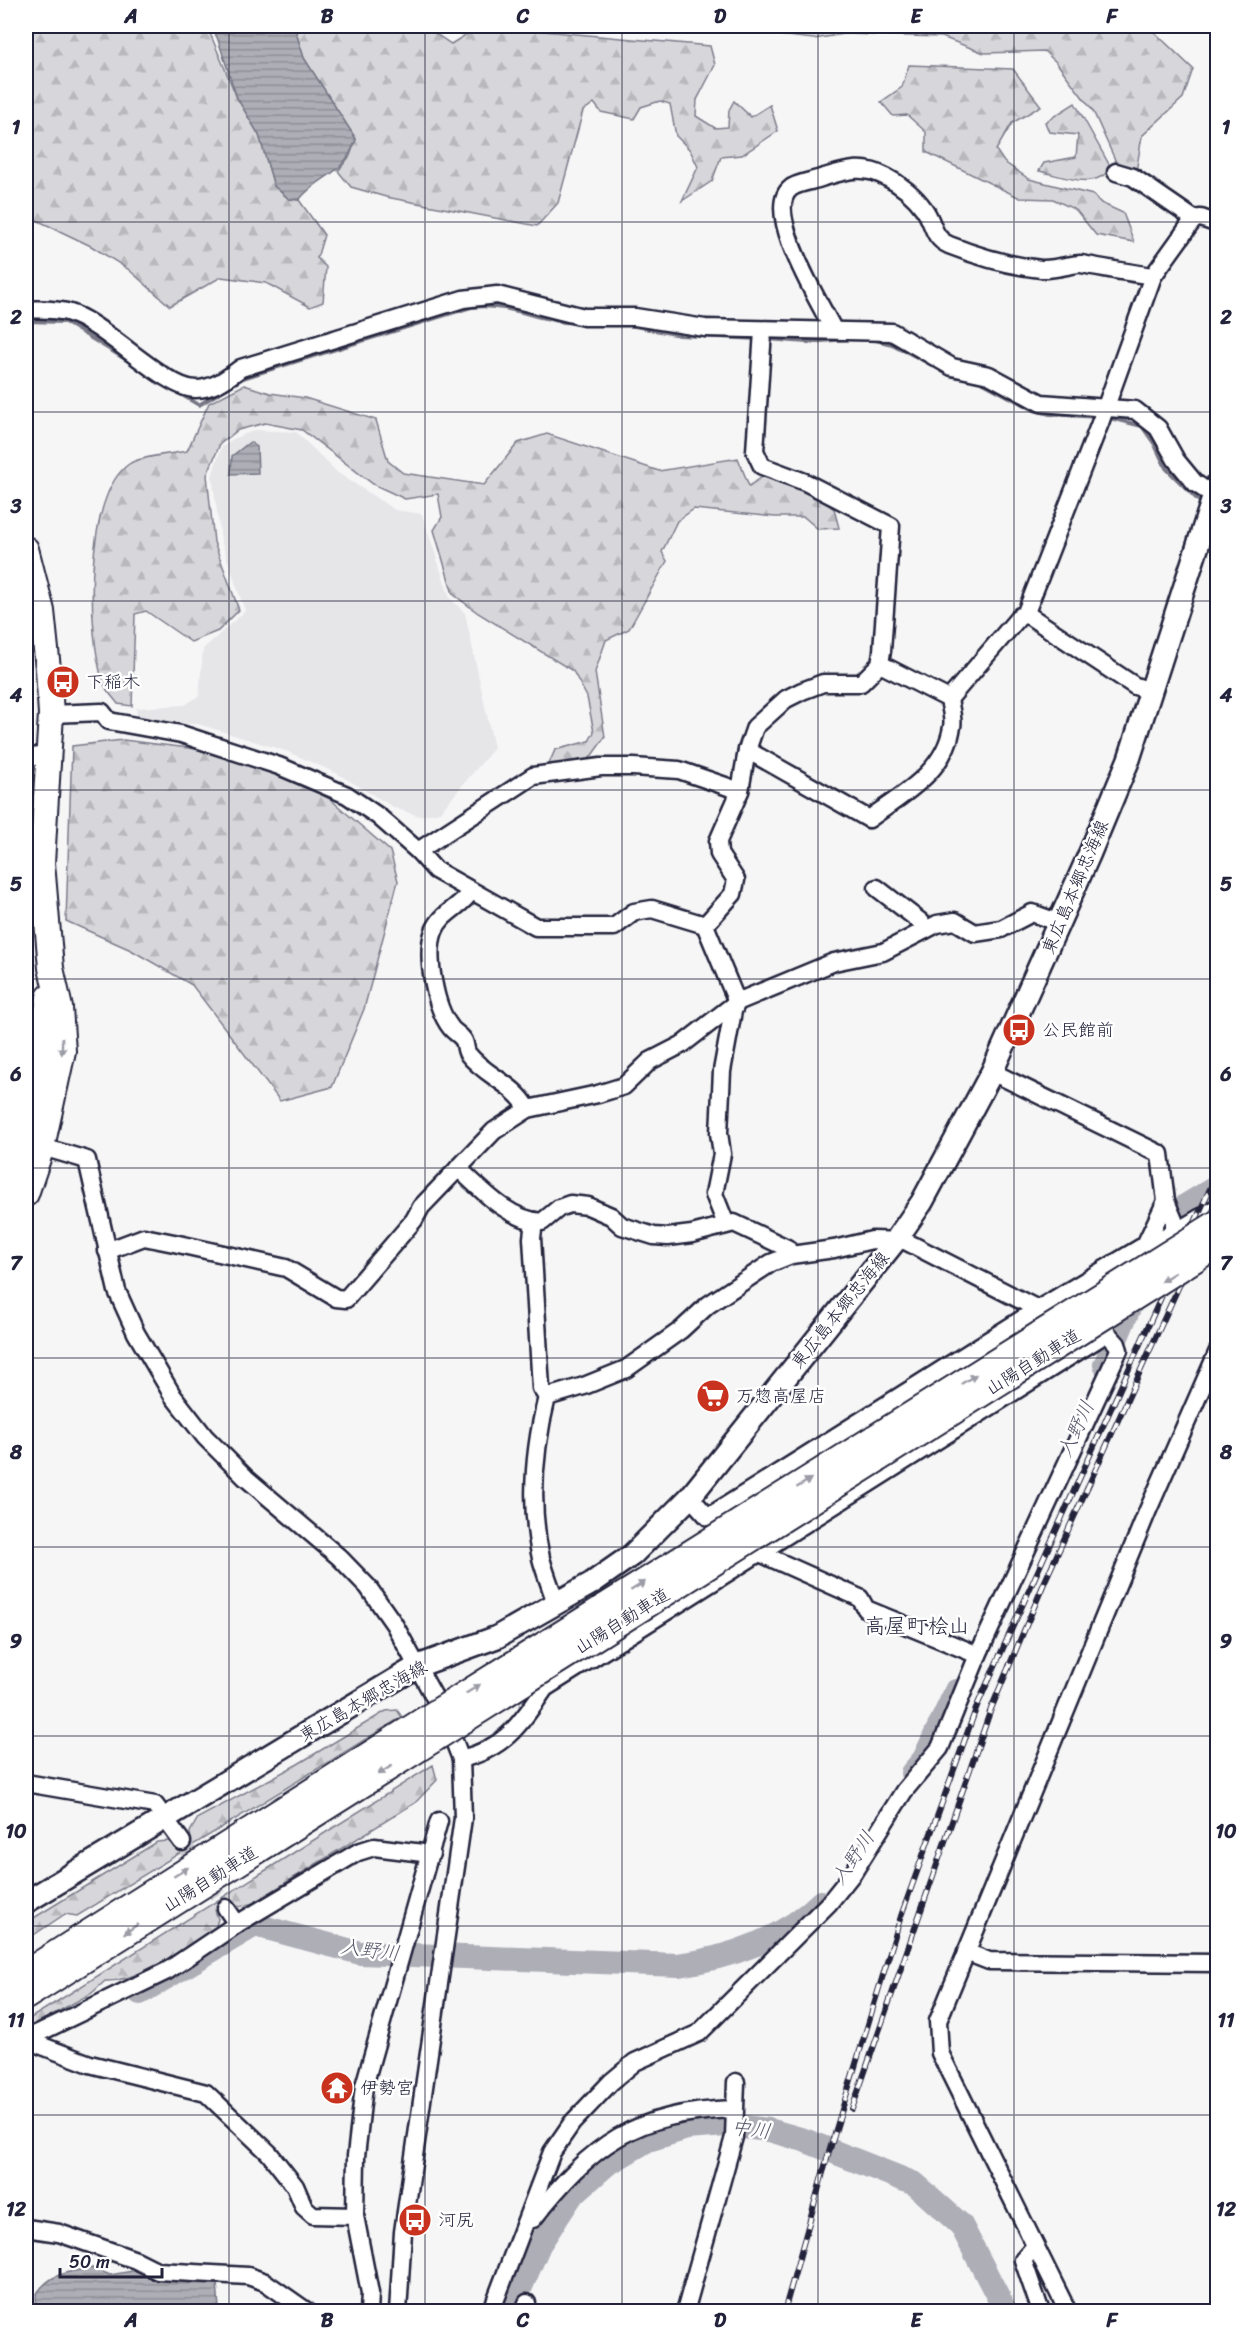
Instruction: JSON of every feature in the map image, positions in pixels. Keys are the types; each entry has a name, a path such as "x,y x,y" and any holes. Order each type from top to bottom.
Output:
{"highway":[{"path":"26,549 42,611 51,714 36,756 51,968 60,1008 63,1051 30,1144 26,1194"},
{"name":"山陽自動車道","path":"26,1997 429,1730 1218,1222"},
{"name":"山陽自動車道","path":"26,1972 429,1730 1218,1245"}],"main road":[{"name":"東広島本郷忠海線","path":"26,1902 418,1666 497,1637 592,1583 632,1555 690,1497 896,1240 922,1202 992,1072 1060,924 1129,759 1212,508"}],"street":[{"path":"833,329 792,246 782,218 782,201 791,188 855,168 869,169 906,190 925,210 938,239 947,244 1007,263 1041,269 1061,270 1079,263 1093,268 1153,276"},
{"path":"1116,172 1133,177 1194,219 1201,218 1218,224"},
{"path":"1025,615 1103,414 1153,276 1194,219"},
{"path":"26,309 67,312 96,327 171,380 194,389 215,386 241,368 285,354 463,299 497,295 584,317 635,317 763,338 833,329 892,332 952,367 989,375 1041,403 1103,414 1135,410 1158,428 1176,460 1212,508"},
{"path":"705,925 733,894 736,880 719,854 718,841 740,791 747,750 755,727 786,699 823,683 861,683 880,664 891,526 806,482 762,465 755,451 763,338"},
{"path":"747,750 869,819 928,775 939,762 953,726 949,699 1020,616 1025,615 1135,686 1151,691"},
{"path":"880,664 949,699"},
{"path":"51,714 102,712 109,721 181,734 279,766 347,795 378,816 418,851 435,870 536,927 556,930 614,927 634,912 652,909 705,925"},
{"path":"418,851 533,776 601,767 656,768 680,770 740,791"},
{"path":"877,888 921,922 925,930"},
{"path":"471,891 466,899 446,913 434,932 431,955 437,997 452,1029 463,1039 466,1052 491,1075 515,1090 528,1109"},
{"path":"106,1251 144,1237 174,1243 286,1268 336,1298 346,1299 414,1220 421,1207 458,1168 494,1131 528,1109 624,1086 650,1061 683,1044 737,1002 834,962 883,952 938,924 955,921 975,933 1001,929 1032,913 1060,924"},
{"path":"705,925 737,1002 733,1011 722,1071 719,1124 722,1154 714,1194 726,1224"},
{"path":"992,1072 1160,1154 1163,1227"},
{"path":"30,1144 87,1160 117,1291 136,1333 173,1396 205,1437 246,1478 339,1557 368,1587 418,1666 444,1715 461,1759 463,1818 403,2232 398,2312"},
{"path":"458,1168 498,1204 534,1221 542,1222 559,1208 570,1204 588,1206 611,1216 622,1226 668,1238 734,1222 787,1248 791,1255"},
{"path":"708,1517 1038,1309 1088,1281 1163,1227 1218,1207"},
{"path":"534,1221 532,1238 541,1388 547,1396 534,1463 536,1517 541,1559 556,1603"},
{"path":"547,1396 584,1386 626,1369 681,1330 708,1305 771,1263 791,1255 834,1249 872,1240 905,1241 1038,1309"},
{"path":"491,2312 552,2152 590,2102 635,2062 699,2033 829,1903 853,1873 904,1791 940,1748 973,1654 1119,1350 1088,1281"},
{"path":"461,1759 484,1753 517,1729 545,1688 759,1553 1112,1338"},
{"path":"1068,2312 940,2053 938,2021 1144,1521 1218,1351"},
{"path":"690,1497 708,1517 710,1529 860,1598 866,1609 973,1654"},
{"path":"26,1783 155,1805 182,1842"},
{"path":"369,2312 370,2293 355,2216 356,2156 364,2086 439,1821"},
{"path":"28,2038 167,1971 237,1924 357,1852 374,1847 431,1854"},
{"path":"226,1908 237,1924"},
{"path":"966,1952 989,1961 1218,1963"},
{"path":"28,2038 37,2044 90,2064 206,2092 269,2153 295,2186 304,2207 313,2215 355,2216"},
{"path":"685,2312 734,2132 736,2082"},
{"path":"526,2221 532,2220 583,2161 632,2129 678,2114 734,2111"},
{"path":"26,2228 59,2233 136,2260 158,2271 248,2276 265,2282 308,2312"},
{"path":"1035,2246 1023,2260 1041,2312"}],"shaded area":[{"path":"209,26 294,26 304,58 356,139 345,161 299,200 289,199 274,186 259,135 237,98 217,37"},
{"path":"255,430 296,432 338,473 395,510 422,514 450,598 465,613 494,748 440,812 419,816 395,808 336,773 286,751 198,724 138,722 136,708 185,705 199,696 203,649 245,611 221,541 212,476 221,448 233,439"},
{"path":"250,442 257,447 258,473 231,474 232,456"},
{"path":"93,2268 110,2275 138,2270 166,2281 217,2282 218,2312 36,2312 36,2295 47,2282 61,2274"}],"green space":[{"path":"26,26 207,26 237,98 259,135 274,186 289,199 299,200 324,235 317,258 326,267 323,302 310,307 266,283 221,277 170,306 128,269 91,246 26,215"},
{"path":"294,26 424,26 451,44 480,26 486,26 710,46 715,65 697,100 696,116 715,128 728,127 729,110 734,101 751,117 770,105 778,131 742,155 721,157 712,181 682,201 698,167 690,150 676,136 670,104 660,101 641,107 634,119 601,112 594,103 583,111 558,203 537,226 386,197 351,187 338,171 350,156 356,139 304,58"},
{"path":"697,26 1148,26 1193,69 1183,98 1142,136 1136,172 1116,162 1093,111 1056,62 1044,51 984,53 942,37 844,34 814,39"},
{"path":"909,65 1013,69 1041,106 1012,123 996,150 1004,162 1029,179 1093,195 1101,203 1123,213 1134,242 1096,235 1076,210 1053,199 1020,198 926,152 926,132 907,115 893,116 881,102 902,87"},
{"path":"1075,103 1111,168 1096,179 1078,180 1039,171 1044,163 1076,157 1078,135 1049,132 1045,122"},
{"path":"244,385 270,393 305,398 376,420 388,461 403,473 484,485 518,443 547,434 659,471 738,458 749,486 768,473 815,495 834,509 839,528 818,529 804,517 775,517 694,509 677,521 662,552 667,561 629,629 606,640 595,672 605,737 585,765 548,766 555,750 589,741 594,732 587,697 573,671 478,613 453,594 434,530 442,517 438,494 405,499 373,484 302,430 265,423 238,430 220,444 207,475 214,542 239,610 218,631 191,642 146,611 135,614 132,706 118,704 103,682 94,632 93,567 104,504 114,480 129,464 148,457 187,451 209,403"},
{"path":"123,740 246,755 330,799 390,851 398,881 364,1009 332,1087 280,1101 192,985 131,950 66,921 72,746"},
{"path":"397,1710 402,1717 77,1916 65,1914 26,1940 26,1923 37,1916 157,1842 168,1841 177,1848 191,1840 190,1832 198,1818 298,1764 386,1711"},
{"path":"433,1765 437,1780 415,1803 253,1903 239,1907 229,1901 215,1910 218,1919 215,1929 162,1962 132,1976 105,1981 92,1993 26,2029 26,2021"}],"waterway":[{"path":"177,392 199,405 243,378 471,307 499,307 563,322 577,323"},
{"path":"26,321 65,322 135,365"},
{"path":"630,325 680,335 759,339"},
{"path":"767,339 807,342 849,339"},
{"path":"871,339 892,344 951,375"},
{"path":"976,379 1034,410 1050,414 1098,417"},
{"path":"1106,417 1142,426 1154,443 1166,468 1204,506"},
{"name":"入野川","path":"1105,1365 1165,1223 1177,1211 1218,1186"},
{"name":"入野川","path":"912,1773 924,1759 956,1691"},
{"name":"入野川","path":"140,1993 255,1925 360,1953 678,1965 717,1957 755,1945 790,1926 821,1902"},
{"name":"中川","path":"510,2312 539,2245 572,2195 606,2165 648,2140 687,2128 726,2125 769,2130 804,2140 915,2184 961,2225 1006,2312"}],"tunnel":[{"path":"182,1842 226,1908"}],"railway":[{"path":"784,2312 826,2162 901,1916 977,1706 1218,1171"},
{"path":"852,2109 991,1709 1045,1581 1218,1200"}],"place":[{"name":"下稲木","path":"63,682"},
{"name":"公民館前","path":"1019,1030"},
{"name":"万惣高屋店","path":"713,1396"},
{"name":"伊勢宮","path":"337,2088"},
{"name":"河尻","path":"415,2220"}],"district":[{"name":"高屋町桧山","path":"917,1626"}]}
